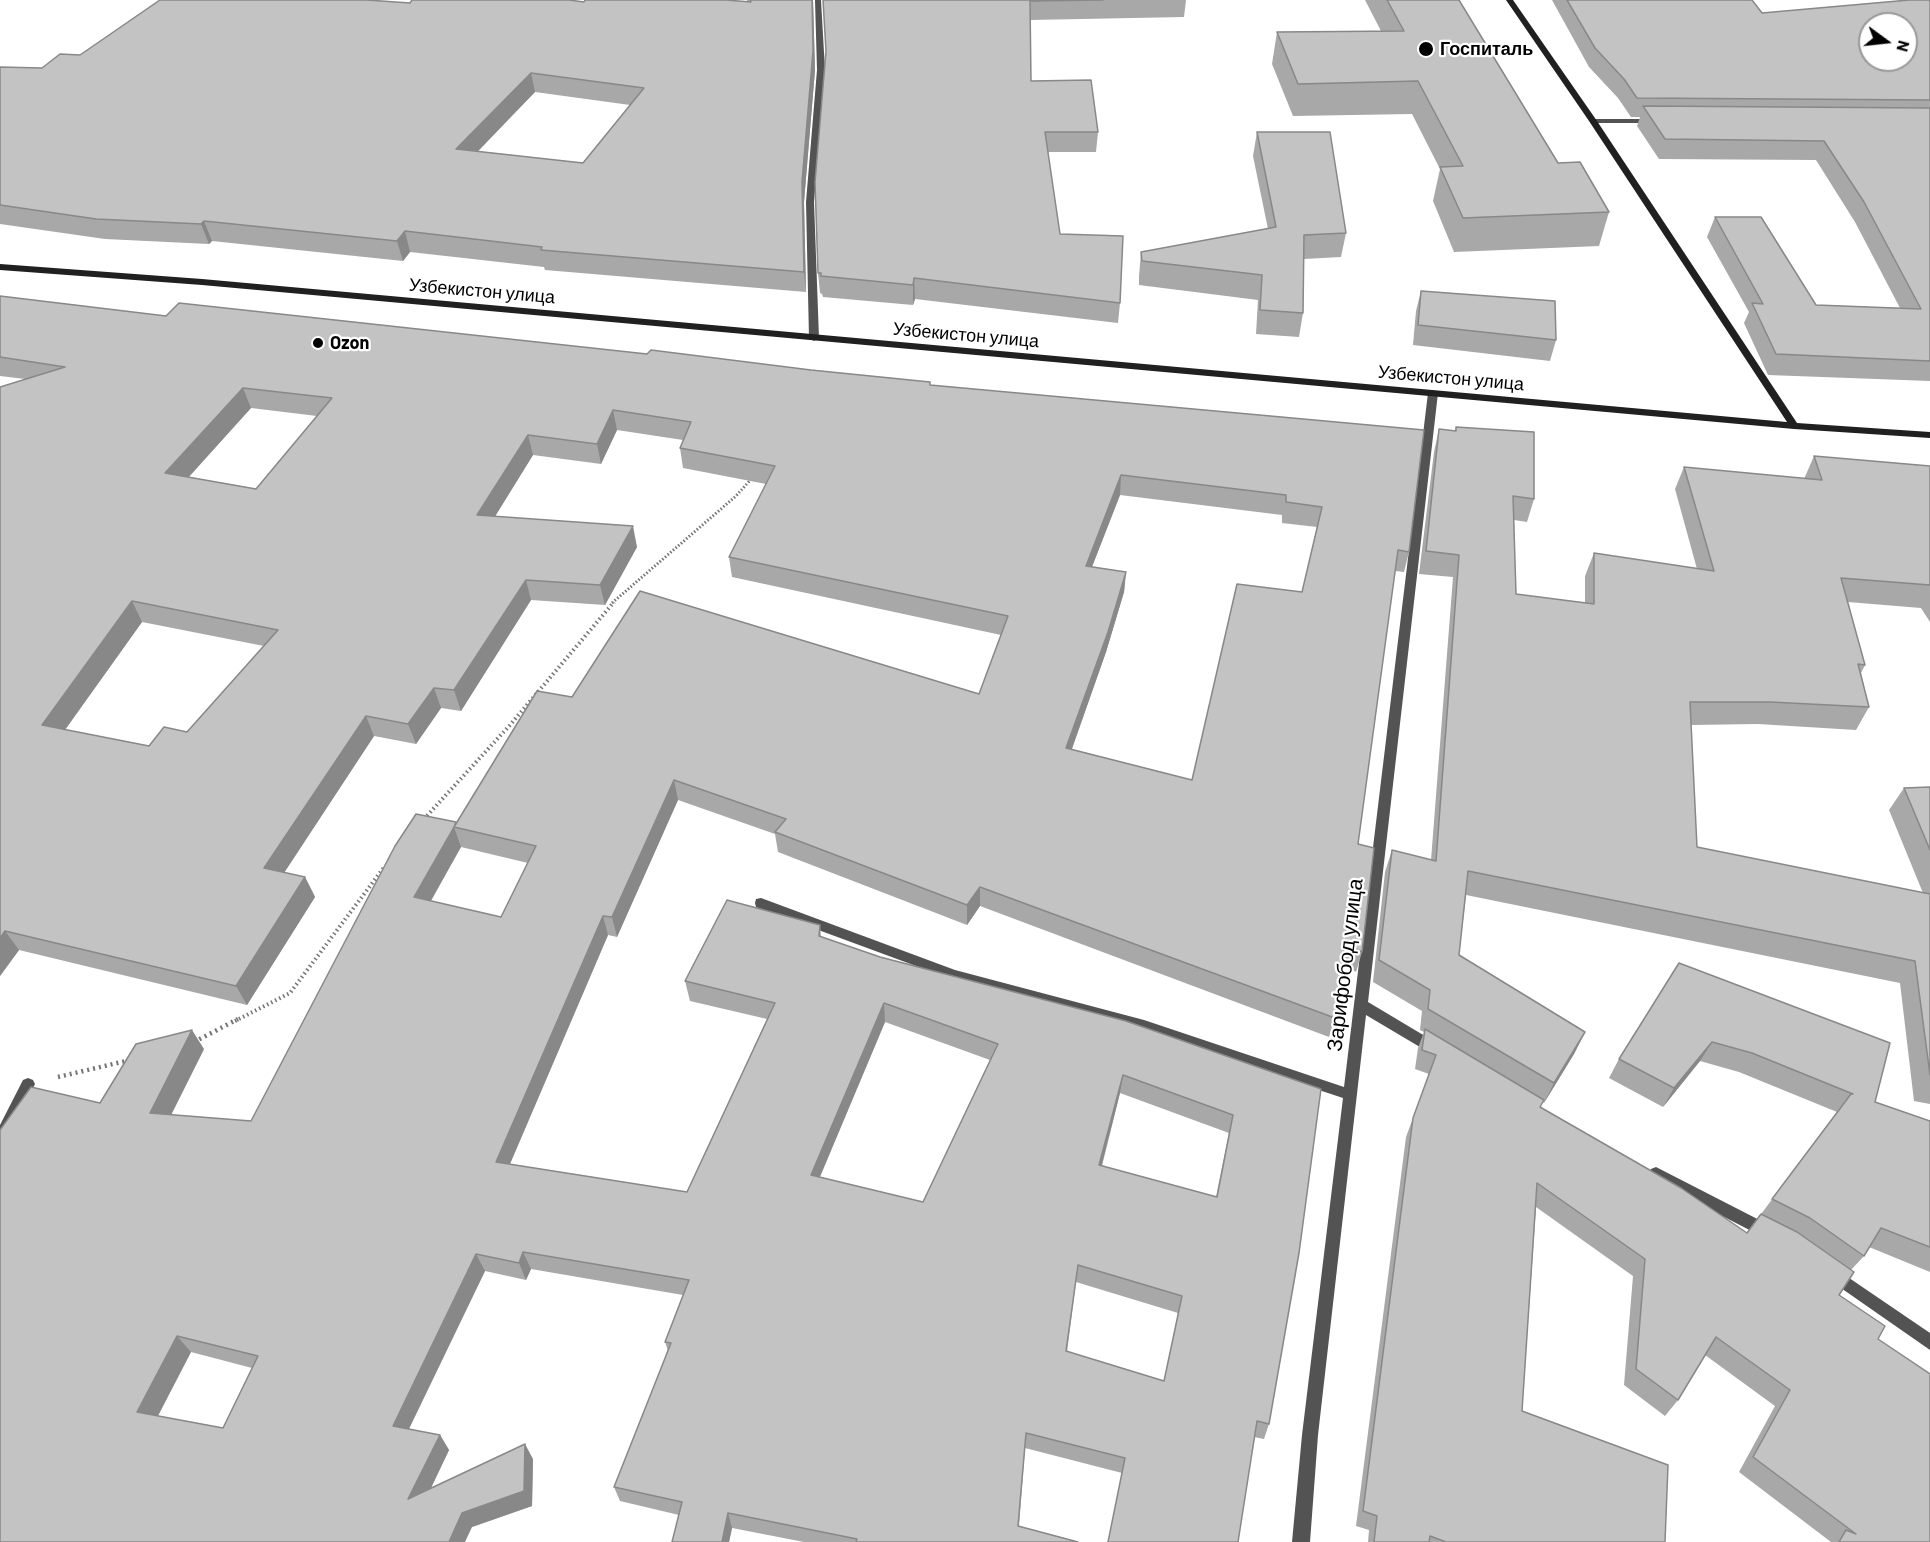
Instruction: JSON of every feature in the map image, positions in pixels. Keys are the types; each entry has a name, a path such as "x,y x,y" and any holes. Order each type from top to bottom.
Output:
{"main road":[{"path":"1509,0 1593,121 1794,426"},
{"name":"Узбекистон улица","path":"0,267 202,282 1794,426 1930,435"}],"street":[{"path":"814,338 810,201 821,70 818,0"},
{"path":"1593,121 1662,121"},
{"name":"Зарифобод улица","path":"1301,1542 1310,1435 1433,393"},
{"path":"761,903 954,975 1144,1026 1351,1095"},
{"path":"1361,1005 1453,1059"},
{"path":"0,1139 28,1084"},
{"path":"1647,1170 1779,1238"},
{"path":"1817,1263 1930,1342"}],"path":[{"path":"417,827 510,725 610,605 736,496 759,470"},
{"path":"185,1046 290,993 387,863"},
{"path":"28,1084 140,1057"}],"building":[{"path":"160,0 367,0 410,3 412,0 569,0 584,2 585,0 726,0 751,2 750,0 812,0 813,51 802,182 804,272 541,250 542,247 405,231 397,241 204,221 201,224 96,219 0,205 0,67 42,68 60,54 80,55","holes":["531,73 644,88 583,163 456,149"]},
{"path":"823,0 1103,0 1030,1 1031,81 1091,80 1098,132 1045,132 1060,234 1123,236 1120,303 914,278 913,285 821,276 821,273 818,273 815,182 826,51"},
{"path":"1387,0 1459,0 1558,163 1580,162 1609,212 1463,218 1440,167 1463,166 1418,81 1298,84 1277,32 1404,31"},
{"path":"1567,0 1752,0 1762,13 1930,0 1930,100 1637,98 1624,79 1595,48"},
{"path":"1643,106 1930,108 1930,361 1776,354 1752,303 1763,304 1715,217 1761,217 1816,305 1921,309 1864,202 1824,141 1665,139"},
{"path":"1257,132 1330,132 1346,233 1304,235 1303,313 1260,310 1262,275 1142,261 1141,252 1276,227"},
{"path":"1421,291 1555,301 1556,340 1418,325"},
{"path":"0,296 166,316 179,303 647,354 651,350 930,382 930,385 1424,430 1409,552 1398,550 1358,844 1374,848 1362,952 1345,943 1335,1018 980,887 967,905 775,832 786,819 674,780 612,917 603,916 496,1162 687,1192 775,1003 685,981 727,900 820,925 819,936 880,957 1126,1021 1321,1089 1299,1253 1269,1424 1257,1421 1238,1542 1108,1542 1125,1458 1026,1433 1018,1526 1078,1542 856,1542 857,1539 728,1513 722,1542 672,1542 682,1502 614,1487 671,1343 665,1342 689,1280 523,1252 519,1263 476,1254 393,1426 440,1435 408,1499 525,1444 524,1491 462,1513 449,1542 0,1542 0,1130 31,1087 100,1103 136,1044 192,1030 150,1113 251,1121 395,846 416,814 456,822 454,827 537,691 572,697 640,591 979,694 1008,616 729,557 775,466 680,448 691,422 613,410 597,444 528,435 477,515 633,526 600,585 526,580 454,690 434,688 408,724 366,716 264,868 305,877 236,986 5,931 0,938 0,387 65,367 0,357","holes":["243,388 332,398 256,489 165,473","1121,475 1286,495 1286,502 1322,507 1302,592 1237,584 1192,780 1066,748 1108,632 1126,572 1086,566","132,601 278,630 187,732 164,727 149,746 42,725","454,827 536,846 501,917 414,897","884,1003 998,1044 923,1202 811,1175","1123,1075 1233,1115 1217,1197 1099,1165","1078,1265 1182,1296 1164,1381 1066,1351","177,1336 258,1356 223,1428 137,1412"]},
{"path":"1456,427 1534,432 1534,499 1513,496 1516,594 1594,604 1594,553 1714,571 1684,467 1822,480 1814,456 1930,466 1930,585 1841,578 1865,665 1858,664 1869,707 1770,702 1690,702 1697,847 1930,894 1930,1075 1915,961 1468,871 1459,955 1585,1032 1554,1083 1428,1009 1430,990 1379,960 1392,850 1436,861 1459,555 1426,551 1439,429 1456,431"},
{"path":"1930,787 1930,850 1904,788"},
{"path":"1679,963 1890,1043 1875,1102 1930,1121 1930,1247 1881,1228 1864,1256 1810,1218 1772,1199 1853,1094 1752,1053 1712,1042 1674,1088 1619,1059"},
{"path":"1425,1029 1544,1100 1540,1107 1681,1188 1747,1233 1761,1214 1797,1232 1854,1272 1839,1295 1885,1326 1878,1339 1930,1374 1930,1542 1839,1542 1846,1530 1856,1534 1753,1457 1790,1390 1716,1337 1678,1400 1636,1369 1645,1259 1537,1183 1522,1411 1668,1465 1665,1542 1446,1542 1430,1536 1429,1542 1374,1542 1377,1516 1363,1511 1413,1118 1436,1055 1422,1050"}],"place":[{"name":"Госпиталь","path":"1426,49"},
{"name":"Ozon","path":"318,343"}]}
